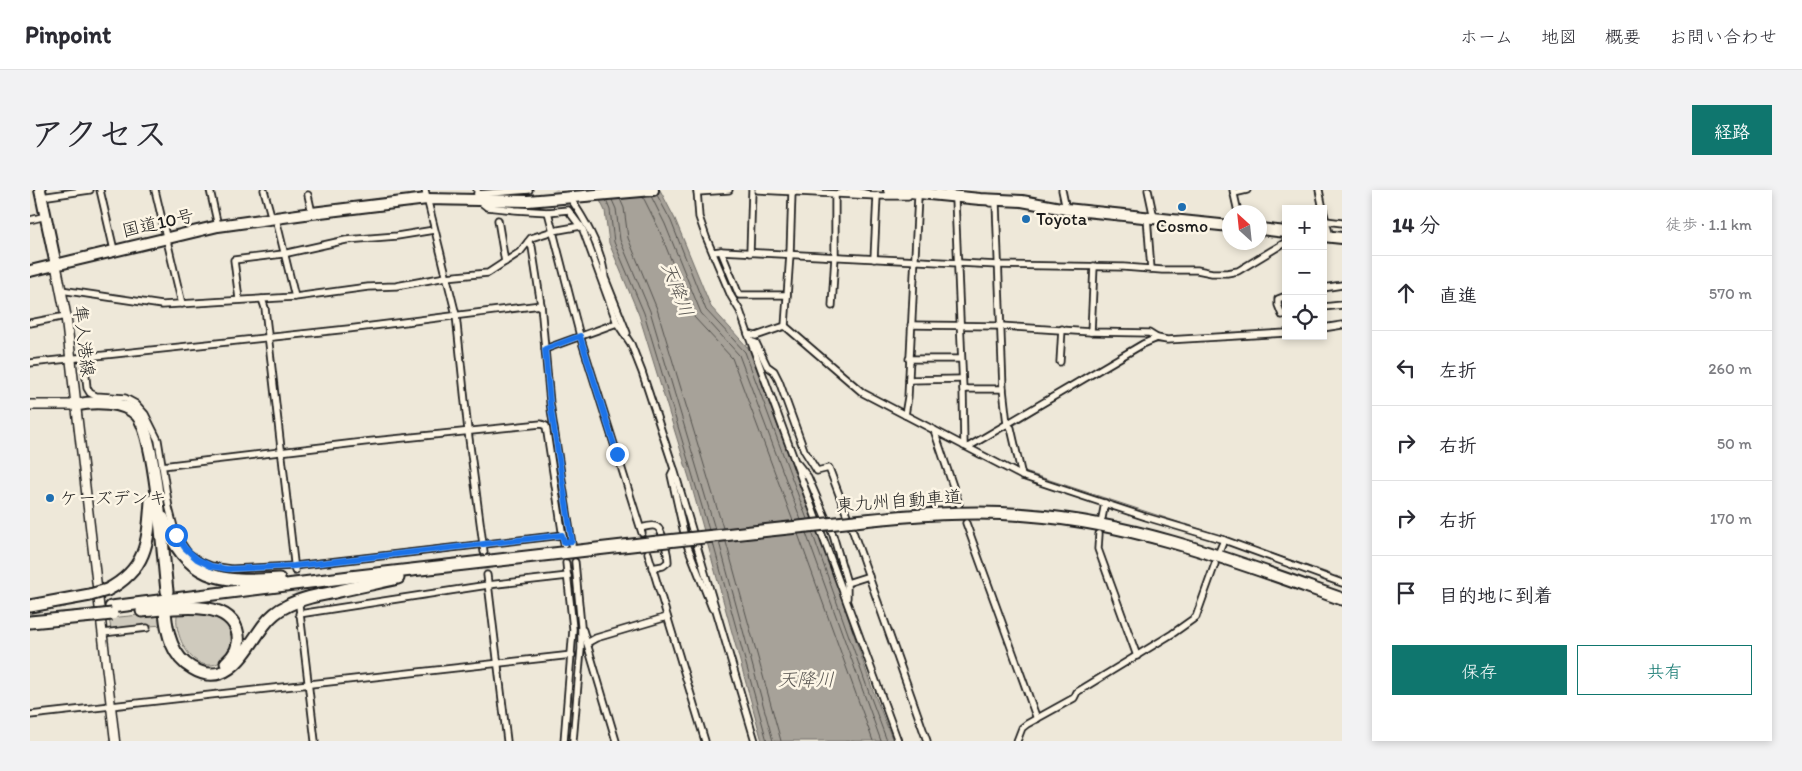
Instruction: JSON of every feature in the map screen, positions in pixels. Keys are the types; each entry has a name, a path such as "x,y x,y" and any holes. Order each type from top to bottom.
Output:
{"highway":[{"name":"国道10号","path":"30,271 218,226 426,195 477,195 528,201 572,195 653,190"},
{"path":"890,190 979,195 1066,209 1222,225"},
{"path":"40,194 56,265"},
{"path":"1267,230 1282,232"},
{"path":"1327,236 1342,238"},
{"path":"76,405 86,403 124,406 139,417 145,430 154,473 154,501 170,640 178,656 188,667 196,671 212,674 222,673 237,662 270,618 286,606 296,602 405,577 506,560"},
{"path":"154,501 175,546 190,563 206,573 214,576 246,580 350,577"},
{"path":"30,606 90,595 106,590 120,582 131,572 144,554 154,501"},
{"name":"東九州自動車道","path":"166,603 658,542 937,514 1028,515 1060,518 1154,537 1342,599"},
{"name":"東九州自動車道","path":"166,603 350,577 449,567"},
{"path":"30,622 166,603"},
{"path":"112,611 142,611 199,607 214,610 233,622 238,635 237,648 233,657 222,665 212,668 203,667 192,662 178,643 174,633 166,603"},
{"path":"142,611 166,603"},
{"path":"30,616 93,613"}],"main road":[{"name":"隼人港線","path":"56,265 66,316 76,405"},
{"path":"30,405 76,405"}],"street":[{"path":"40,194 90,190"},
{"path":"100,190 114,250"},
{"path":"156,190 182,304"},
{"path":"210,190 218,226"},
{"path":"264,190 274,219 294,297"},
{"path":"477,195 529,190"},
{"path":"729,190 697,191 699,217 731,296 740,310 898,741"},
{"path":"750,253 752,190"},
{"path":"758,190 835,195 918,196 996,203 1003,390 1007,424 1011,428 1022,476"},
{"path":"835,195 855,190 877,196"},
{"path":"1062,190 1066,209"},
{"path":"1148,190 1151,218 1151,269"},
{"path":"1236,205 1233,192 1246,190"},
{"path":"1319,190 1322,205"},
{"path":"786,326 792,192"},
{"path":"308,195 312,213"},
{"path":"426,195 456,315 468,431 484,549"},
{"path":"477,195 486,207 548,212 568,210 581,226 617,322 631,344"},
{"path":"572,195 588,228 604,270 605,278 642,372 674,469 754,741"},
{"path":"832,306 835,256 835,195"},
{"path":"874,259 877,196"},
{"path":"905,415 918,196"},
{"path":"955,200 966,446"},
{"path":"548,212 580,336 641,531 657,527 665,544 668,562 663,566 652,568"},
{"path":"30,220 46,216"},
{"path":"498,220 506,262"},
{"path":"1327,221 1342,222"},
{"path":"61,290 157,304 182,304 294,297 363,288 396,286 488,273 520,252 531,238 553,231 581,226"},
{"path":"588,228 588,244"},
{"path":"239,299 234,260 283,254 346,240 397,236 434,230"},
{"path":"84,357 87,388 90,393 96,396 125,398 142,410 157,437 174,530 192,556 206,564 222,569 295,568 564,541 572,542 550,403 541,305 532,247 528,242"},
{"path":"713,252 835,256 998,265 1197,270 1227,273 1238,271 1282,244"},
{"path":"721,251 739,294 787,296"},
{"path":"1091,332 1094,266"},
{"path":"1327,287 1342,285"},
{"path":"1282,298 1278,299 1278,305 1282,315"},
{"path":"262,299 265,308 295,568"},
{"path":"30,362 541,305"},
{"path":"1327,307 1342,305"},
{"path":"30,323 66,316"},
{"path":"545,349 617,322"},
{"path":"911,325 1000,326 1091,332 1149,333 1157,338 1167,340 1282,332"},
{"path":"1327,327 1342,325"},
{"path":"748,334 756,336 786,326"},
{"path":"786,326 863,393 1022,476 1146,517 1224,540 1342,583"},
{"path":"1060,362 1062,329"},
{"path":"966,446 1086,379 1143,344 1157,338"},
{"path":"751,341 756,343 767,366 774,371 804,450 817,471 829,468 927,741"},
{"path":"909,359 961,359"},
{"path":"908,380 962,379"},
{"path":"963,389 1003,390"},
{"path":"76,405 115,741"},
{"path":"162,466 541,424 546,426 564,541"},
{"path":"934,430 959,504"},
{"path":"794,460 808,477 825,511 847,583 846,602"},
{"path":"1102,518 1105,503"},
{"path":"966,524 1037,719"},
{"path":"1099,534 1098,549 1137,656"},
{"path":"1219,552 1224,540"},
{"path":"648,553 705,741"},
{"path":"572,741 580,666 581,626 575,562"},
{"path":"564,741 573,629 566,563"},
{"path":"1017,741 1022,728 1074,698 1077,692 1172,634 1196,617 1215,564"},
{"path":"487,575 507,741"},
{"path":"300,614 488,585 568,576"},
{"path":"847,583 869,576"},
{"path":"299,605 315,741"},
{"path":"587,643 596,638 667,617"},
{"path":"581,626 616,741"},
{"path":"103,633 148,628"},
{"path":"30,716 572,654"}],"shaded area":[{"path":"204,610 229,623 235,644 222,661 210,665 201,664 193,659 181,641 178,631 178,611"},
{"path":"161,613 162,625 111,629 109,618"}],"water":[{"name":"天降川","path":"595,190 660,190 675,219 711,307 749,349 893,741 762,741 691,484 639,315 609,243 605,211"}],"waterway":[{"path":"1262,332 1282,330"},
{"path":"1152,343 1165,343"},
{"path":"1013,426 1091,378"},
{"path":"974,447 1017,469"},
{"path":"1025,472 1181,523"},
{"path":"1186,524 1331,574"},
{"path":"1336,576 1342,578"}],"tunnel":[{"path":"555,190 568,210"},
{"path":"484,552 487,575"},
{"path":"295,571 299,601"}],"place":[{"name":"Cosmo","path":"1182,207"},
{"name":"Toyota","path":"1026,219"},
{"name":"ケーズデンキ","path":"50,498"}],"route":[{"path":"176,535 192,556 216,568 227,569 294,566 483,546 562,535 564,542 572,541 550,403 545,349 580,336 617,454"}]}
